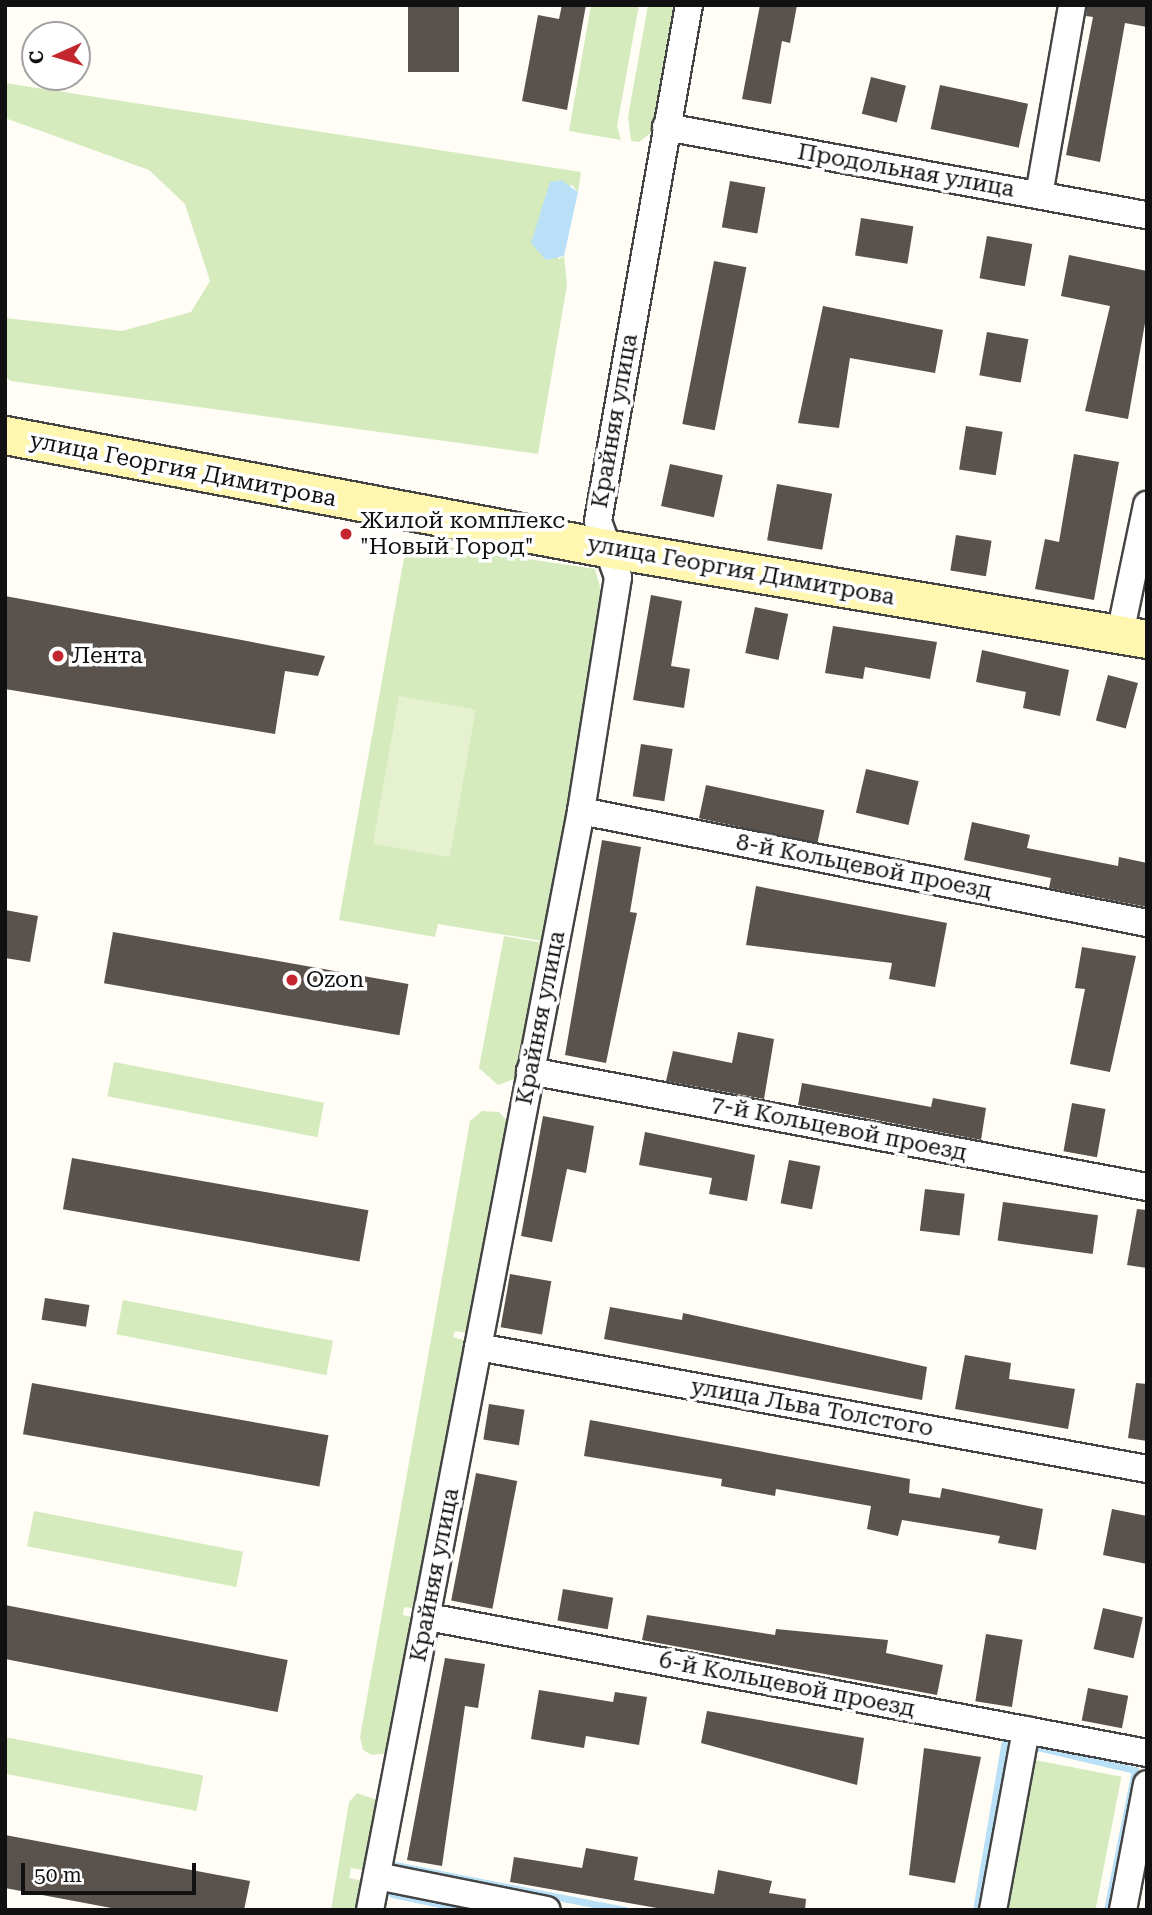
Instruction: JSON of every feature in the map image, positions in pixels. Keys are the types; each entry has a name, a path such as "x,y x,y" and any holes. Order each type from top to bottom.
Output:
{"street":[{"name":"Крайняя улица","path":"370,1910 581,811 618,577 611,550 598,521 689,5"},
{"path":"1040,195 1072,5"},
{"name":"Продольная улица","path":"666,127 1147,215"},
{"name":"улица Георгия Димитрова","path":"5,435 611,550 1134,637"},
{"path":"1134,637 1147,505"},
{"name":"8-й Кольцевой проезд","path":"581,811 1147,923"},
{"name":"7-й Кольцевой проезд","path":"530,1071 1147,1187"},
{"name":"улица Льва Толстого","path":"478,1347 1147,1469"},
{"name":"6-й Кольцевой проезд","path":"428,1617 1147,1753"},
{"path":"993,1910 1026,1730"},
{"path":"1123,1910 1147,1784"},
{"path":"377,1876 547,1910"}],"green space":[{"path":"591,5 639,5 617,126 621,140 569,131"},
{"path":"648,5 678,5 656,129 639,142 631,141 628,117"},
{"path":"5,83 21,85 21,91 57,91 581,172 578,192 571,184 558,260 564,256 567,285 538,454 11,381 5,376 5,318 122,331 191,312 210,281 185,204 149,170 5,118"},
{"path":"407,541 595,569 604,601 543,941 438,924 435,937 339,920"},
{"path":"399,696 476,710 450,857 373,844"},
{"path":"504,936 543,943 517,1078 498,1085 479,1068"},
{"path":"114,1062 324,1103 317,1137 107,1096"},
{"path":"482,1111 499,1112 508,1122 468,1333 455,1331 453,1337 467,1341 418,1609 404,1607 403,1615 416,1618 389,1753 372,1755 363,1750 360,1737 470,1121"},
{"path":"123,1300 333,1341 326,1375 116,1334"},
{"path":"34,1511 243,1552 236,1587 27,1546"},
{"path":"5,1737 203,1776 196,1811 5,1774"},
{"path":"1035,1760 1121,1777 1095,1910 1006,1909"},
{"path":"357,1793 380,1801 370,1871 351,1868 349,1878 368,1882 363,1910 331,1910 349,1802"}],"water":[{"path":"561,180 578,192 564,256 546,260 531,243 550,182"}],"building":[{"path":"408,5 459,5 459,72 408,72"},
{"path":"562,5 586,5 567,110 522,101 538,15 559,19"},
{"path":"760,5 797,5 790,43 782,41 771,104 742,99"},
{"path":"1087,5 1147,5 1147,27 1125,23 1100,162 1066,155 1093,17 1086,16"},
{"path":"871,77 906,86 897,123 862,114"},
{"path":"940,85 1028,104 1019,148 931,129"},
{"path":"730,181 765,187 757,234 722,227"},
{"path":"861,218 913,226 907,264 855,256"},
{"path":"987,236 1032,244 1025,286 980,278"},
{"path":"1069,255 1147,271 1147,312 1128,419 1085,411 1110,306 1061,296"},
{"path":"714,261 746,267 715,430 682,424"},
{"path":"823,306 943,330 935,373 850,358 839,428 798,423"},
{"path":"987,332 1028,339 1021,383 979,375"},
{"path":"966,426 1003,432 996,475 959,469"},
{"path":"1074,454 1119,462 1094,600 1035,589 1045,539 1059,542"},
{"path":"670,464 723,475 714,517 661,506"},
{"path":"777,484 832,494 822,550 767,540"},
{"path":"956,535 992,541 986,576 950,571"},
{"path":"651,595 682,601 671,666 690,669 684,708 633,700"},
{"path":"5,596 325,656 318,676 285,671 275,734 5,689"},
{"path":"755,607 788,614 778,660 745,653"},
{"path":"833,626 937,642 930,679 865,667 863,679 825,673"},
{"path":"982,650 1069,670 1060,716 1023,708 1026,692 976,682"},
{"path":"1108,675 1138,683 1126,728 1096,720"},
{"path":"641,744 673,749 664,801 633,796"},
{"path":"866,769 919,781 908,825 856,813"},
{"path":"706,785 824,810 817,843 699,818"},
{"path":"972,822 1030,835 1027,848 1118,866 1119,857 1147,863 1147,907 1049,888 1051,878 964,860"},
{"path":"602,840 641,847 630,912 637,913 606,1063 565,1055"},
{"path":"756,886 947,923 935,987 889,979 892,963 746,945"},
{"path":"5,910 38,916 30,962 5,958"},
{"path":"113,932 408,984 399,1035 104,983"},
{"path":"1082,947 1136,956 1110,1072 1070,1064 1085,989 1075,988"},
{"path":"738,1032 774,1039 764,1099 666,1081 673,1051 732,1063"},
{"path":"802,1083 931,1107 933,1098 986,1108 981,1140 798,1105"},
{"path":"1072,1103 1105,1109 1097,1157 1063,1151"},
{"path":"543,1116 594,1126 586,1173 567,1169 552,1242 521,1236"},
{"path":"645,1132 755,1155 747,1201 709,1194 712,1178 639,1165"},
{"path":"72,1158 368,1210 359,1261 63,1209"},
{"path":"789,1160 820,1166 812,1209 781,1203"},
{"path":"925,1189 965,1194 960,1236 920,1231"},
{"path":"1003,1202 1098,1215 1093,1254 998,1241"},
{"path":"1137,1209 1147,1210 1147,1268 1127,1265"},
{"path":"510,1274 551,1281 542,1334 501,1327"},
{"path":"45,1298 89,1305 86,1327 42,1320"},
{"path":"610,1307 682,1320 683,1313 927,1367 922,1400 604,1339"},
{"path":"965,1355 1011,1363 1009,1379 1075,1389 1068,1429 955,1409"},
{"path":"32,1383 328,1435 319,1486 23,1434"},
{"path":"1136,1383 1147,1384 1147,1441 1128,1438"},
{"path":"489,1404 525,1410 519,1445 483,1440"},
{"path":"590,1420 910,1479 909,1493 940,1498 942,1488 1043,1509 1036,1550 998,1543 1000,1536 902,1520 898,1536 867,1529 871,1506 776,1489 775,1496 721,1486 722,1479 584,1456"},
{"path":"476,1473 517,1481 492,1609 451,1601"},
{"path":"1112,1509 1147,1516 1147,1564 1103,1555"},
{"path":"563,1589 613,1598 608,1629 557,1621"},
{"path":"5,1605 288,1660 278,1712 5,1659"},
{"path":"1103,1608 1143,1617 1134,1658 1094,1649"},
{"path":"647,1615 775,1635 776,1629 888,1640 886,1653 943,1665 937,1695 642,1640"},
{"path":"986,1634 1023,1640 1012,1707 975,1701"},
{"path":"445,1658 485,1664 478,1708 465,1706 442,1866 407,1860"},
{"path":"1088,1688 1128,1696 1122,1728 1082,1720"},
{"path":"539,1690 613,1702 615,1692 647,1697 639,1745 586,1736 584,1748 531,1739"},
{"path":"707,1711 864,1738 857,1785 701,1743"},
{"path":"924,1748 981,1757 955,1883 909,1875"},
{"path":"5,1835 250,1881 244,1910 122,1910 5,1888"},
{"path":"586,1848 638,1857 634,1880 714,1894 718,1870 772,1881 769,1893 806,1899 805,1910 668,1910 510,1882 514,1857 582,1868"}],"waterway":[{"path":"976,1910 1005,1740 1018,1743"},
{"path":"1029,1745 1135,1770 1107,1910"},
{"path":"395,1865 625,1910"},
{"path":"392,1894 469,1910"}],"place":[{"name":"Жилой комплекс \"Новый Город\"","path":"346,534"},
{"name":"Лента","path":"58,656"},
{"name":"Ozon","path":"292,980"}]}
